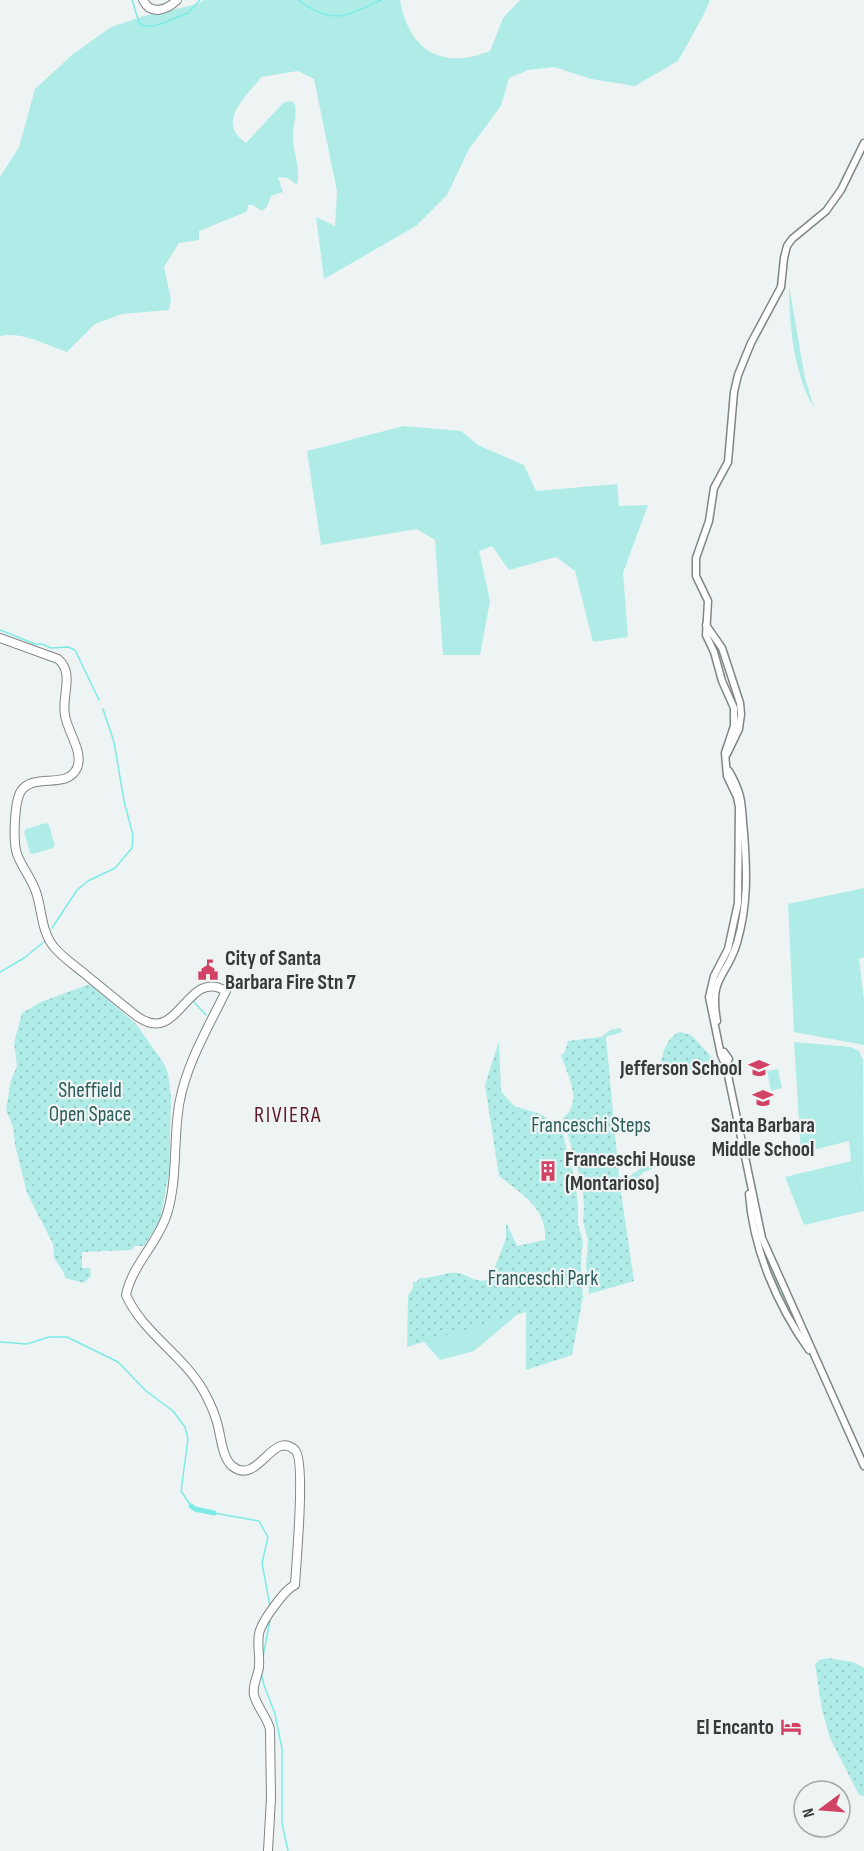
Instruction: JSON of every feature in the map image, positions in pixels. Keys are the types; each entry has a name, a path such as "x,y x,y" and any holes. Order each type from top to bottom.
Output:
{"main road":[{"path":"143,0 147,7 159,10 169,7 177,0"},
{"path":"0,638 58,659 64,665 67,673 64,708 78,755 77,767 66,778 39,781 25,787 18,798 16,818 16,851 37,893 45,930 51,943 66,958 148,1023 156,1024 166,1021 205,986 215,985 226,991 199,1046 181,1095 176,1166 164,1221 131,1279 126,1295 150,1331 197,1381 213,1410 226,1458 233,1466 241,1470 250,1469 273,1450 284,1446 292,1448 297,1454 300,1516 295,1585 289,1589 262,1624 259,1638 259,1669 254,1688 255,1698 270,1729 271,1798 268,1851"}],"street":[{"path":"864,143 838,195 826,211 792,239 787,246 782,284 748,349 737,376 728,464 714,486 709,522 695,563 697,580 708,601 706,625 723,651 741,707 739,729 725,760 742,799 747,862 746,902 738,939 733,953 718,978 715,990 715,1007 725,1064 764,1243 864,1466"},
{"path":"856,159 864,163"},
{"path":"725,1064 721,1055 709,997 714,976 728,949 738,896 739,807 727,776 727,768"}],"green space":[{"path":"204,0 400,0 407,24 419,43 437,55 462,58 490,51 503,18 520,0 710,0 678,61 635,86 591,79 554,67 528,70 509,78 501,106 469,149 447,195 416,226 324,279 316,217 335,226 337,191 314,79 298,71 261,77 241,101 233,118 233,126 237,135 246,143 282,104 288,101 294,102 293,142 298,173 297,185 288,178 278,177 283,192 271,196 267,207 262,211 253,205 248,205 247,211 199,231 199,240 179,243 164,267 171,299 169,310 122,314 95,324 67,352 26,337 0,336 0,177 19,147 35,89 72,55 111,27 144,16 198,4"},
{"path":"789,286 805,378 814,408 797,365 790,317"},
{"path":"404,426 461,431 478,445 524,465 536,491 617,484 619,506 648,505 623,573 628,637 593,642 575,571 556,557 509,570 492,546 479,551 490,601 480,655 443,655 435,540 417,529 321,545 307,451"},
{"path":"46,823 49,825 55,846 30,853 24,832 26,829"},
{"path":"864,888 864,957 859,959 864,1000 864,1045 794,1032 788,904"},
{"name":"Sheffield Open Space","path":"90,984 136,1024 163,1062 168,1073 171,1097 169,1173 160,1220 144,1246 135,1246 131,1250 82,1252 82,1268 90,1268 91,1276 84,1283 65,1278 54,1258 53,1244 27,1193 13,1127 6,1110 11,1080 17,1066 14,1043 22,1013 41,1002"},
{"name":"Franceschi Steps","path":"620,1028 622,1032 606,1037 619,1177 624,1180 643,1167 652,1165 652,1169 644,1172 621,1192 634,1281 589,1294 586,1265 588,1241 583,1221 582,1184 563,1118 569,1112 573,1096 561,1055 565,1052 568,1041 602,1037 610,1030"},
{"path":"680,1032 691,1035 722,1068 660,1075 666,1045 674,1035"},
{"name":"Franceschi Park","path":"499,1041 501,1091 514,1106 543,1115 563,1134 574,1176 578,1224 583,1241 581,1264 583,1297 572,1355 526,1370 526,1312 407,1347 408,1296 419,1278 459,1273 483,1281 487,1280 491,1277 506,1239 506,1222 517,1246 545,1240 545,1229 537,1210 524,1195 499,1176 485,1085"},
{"path":"794,1042 851,1047 859,1051 863,1060 864,1211 804,1225 785,1177 851,1161 849,1141 801,1153"},
{"path":"778,1069 782,1088 771,1091 767,1071"},
{"path":"757,1226 797,1327 792,1321 762,1253"},
{"path":"435,1280 532,1302 474,1351 440,1360 425,1343 413,1316 413,1282"},
{"path":"827,1658 853,1662 864,1668 864,1796 859,1795 830,1738 822,1710 815,1664"}],"waterway":[{"path":"132,0 139,22 143,26 158,25 188,13 200,0"},
{"path":"298,0 321,13 339,16 358,11 381,0"},
{"path":"0,630 35,644 51,648 68,647 75,650 99,700"},
{"path":"52,928 77,890 88,881 115,868 132,848 133,835 124,801 114,742 103,709"},
{"path":"0,972 24,958 44,942"},
{"path":"193,1001 206,1015"},
{"path":"0,1342 27,1344 49,1337 67,1337 118,1362 146,1391 173,1411 185,1427 188,1439 181,1491 191,1506"},
{"path":"191,1506 214,1513"},
{"path":"214,1513 259,1521 268,1537 262,1563 270,1606"},
{"path":"262,1662 270,1620"},
{"path":"261,1673 275,1714 282,1749 282,1823 288,1851"}],"place":[{"name":"City of Santa Barbara Fire Stn 7","path":"208,970"},
{"name":"Jefferson School","path":"759,1068"},
{"name":"Santa Barbara Middle School","path":"763,1098"},
{"name":"Franceschi House (Montarioso)","path":"548,1171"},
{"name":"El Encanto","path":"791,1727"}],"district":[{"name":"RIVIERA","path":"288,1115"}]}
